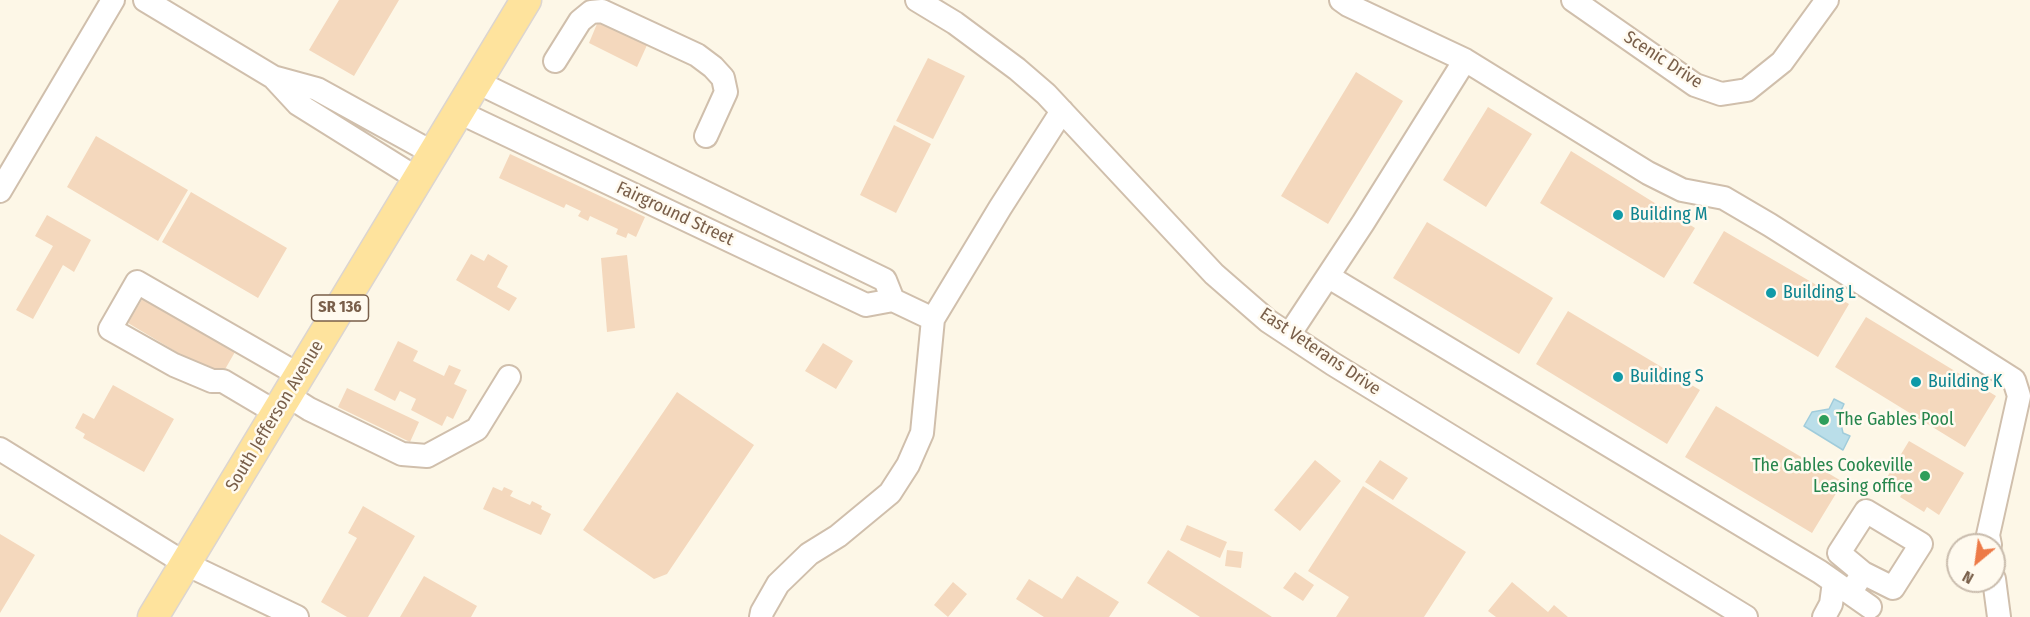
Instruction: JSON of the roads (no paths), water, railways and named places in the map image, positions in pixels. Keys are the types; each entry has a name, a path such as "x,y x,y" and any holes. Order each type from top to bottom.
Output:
{"main road":[{"name":"South Jefferson Avenue","path":"153,617 526,0"}],"street":[{"path":"0,190 113,0"},
{"path":"145,0 273,77 317,89 433,153"},
{"name":"East Veterans Drive","path":"917,0 955,23 1017,69 1062,111 1214,274 1268,321 1333,364 1746,617"},
{"path":"1341,0 1466,60 1648,173 1682,189 1724,198 2014,380 2019,396 1988,533"},
{"name":"Scenic Drive","path":"1573,0 1695,85 1721,94 1747,90 1782,62 1827,0"},
{"path":"555,61 580,21 591,12 602,11 682,47 705,61 723,78 726,92 706,136"},
{"path":"1289,335 1329,277 1466,60"},
{"path":"273,77 298,104 418,179"},
{"name":"Fairground Street","path":"459,112 866,305 893,300 885,280 477,82"},
{"path":"761,617 778,584 809,554 838,536 890,493 908,465 922,433 933,319 1062,111"},
{"path":"1329,277 1697,497 1842,587 1870,614"},
{"path":"288,394 223,381 212,381 174,365 110,329 137,282 288,394 319,414 402,454 428,456 477,429 509,377"},
{"path":"893,300 933,319"},
{"path":"0,449 186,564 297,617"},
{"path":"1824,617 1842,587 1863,573"},
{"path":"1996,593 1999,617"}],"water":[{"name":"The Gables Pool","path":"1834,399 1844,404 1839,415 1843,433 1850,436 1843,450 1804,426 1812,412 1829,409"}],"place":[{"name":"Building M","path":"1618,215"},
{"name":"Building L","path":"1771,293"},
{"name":"Building S","path":"1618,377"},
{"name":"Building K","path":"1916,382"},
{"name":"The Gables Pool","path":"1824,420"},
{"name":"The Gables Cookeville Leasing office","path":"1925,476"}]}
